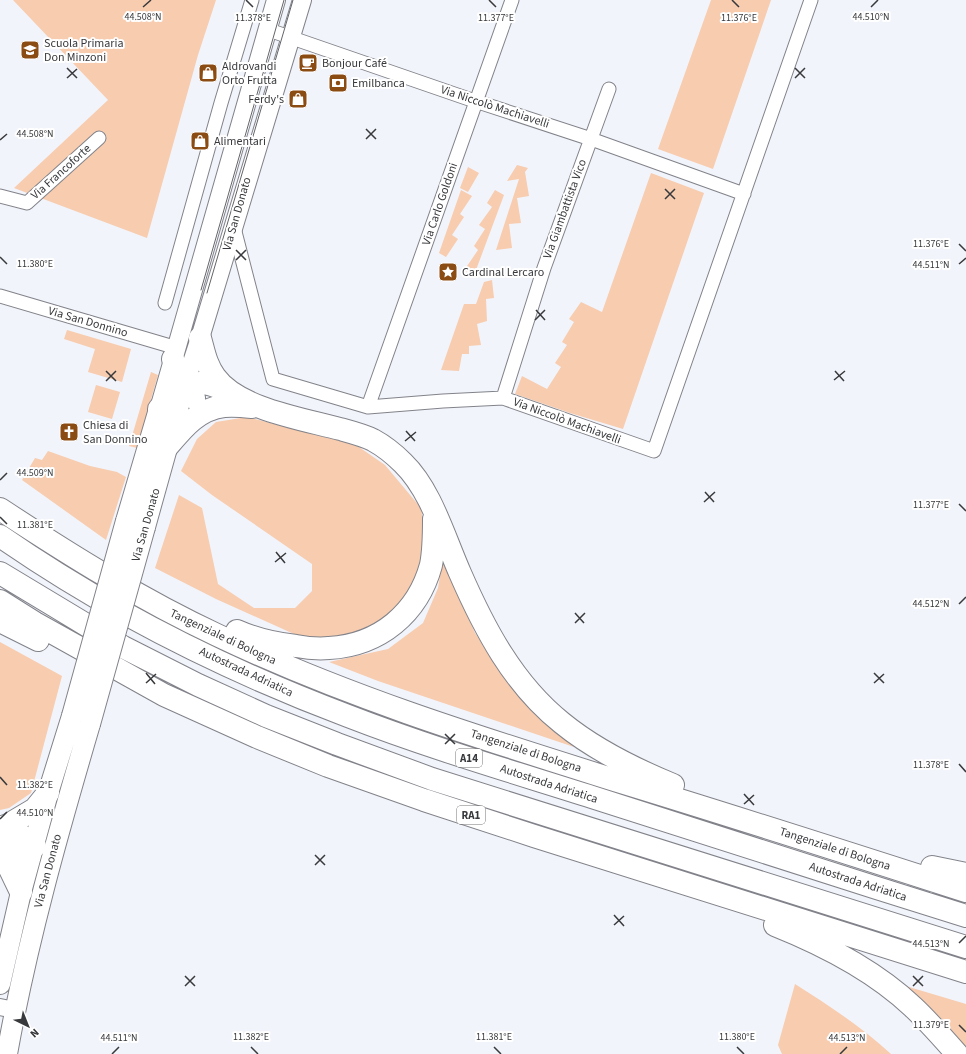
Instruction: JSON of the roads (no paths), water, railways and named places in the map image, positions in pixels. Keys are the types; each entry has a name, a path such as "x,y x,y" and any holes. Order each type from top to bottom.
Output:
{"highway":[{"path":"200,338 210,369 226,399"},
{"path":"175,354 176,372 184,387 196,399 206,403 226,399 354,433 383,446 403,462 414,475 422,488 493,642 519,679 532,694 561,722 601,749 654,777 791,834 966,874"},
{"path":"159,409 168,399 184,387"},
{"path":"167,447 195,416 205,412 226,399"},
{"name":"Tangenziale di Bologna","path":"0,509 79,560 153,603 216,635 288,667 358,695 477,736 791,834 966,891"},
{"path":"79,560 240,633 280,644 310,648 330,648 361,642 377,635 390,628 412,606 420,592 431,564 434,547 434,512"},
{"name":"Autostrada Adriatica","path":"0,536 88,594 133,618 211,658 272,686 349,717 447,751 966,916"},
{"path":"0,573 123,647 198,686 266,716 337,744 432,779 966,947"},
{"name":"RA1","path":"0,601 35,623 164,695 257,737 328,766 424,800 966,972"},
{"path":"0,621 61,651 164,695"},
{"path":"0,828 35,809 48,793"},
{"path":"0,831 17,833 44,848"},
{"path":"0,847 22,853 44,848"},
{"path":"0,854 7,863 21,892"},
{"path":"643,870 812,940 846,958 872,974 912,1007 957,1054"}],"main road":[{"name":"Via San Donato","path":"7,1054 7,1009 35,918 44,848 48,793 72,716 126,521 269,30 276,0"},
{"name":"Via San Donato","path":"0,984 21,892 44,848 90,724 184,387 302,0"}],"street":[{"path":"165,303 210,140 252,0"},
{"name":"Via Carlo Goldoni","path":"368,407 512,0"},
{"name":"Via Niccolò Machiavelli","path":"234,226 273,379 368,407 503,398 654,451 811,0"},
{"name":"Via Niccolò Machiavelli","path":"269,30 591,139 744,194"},
{"name":"Via Giambattista Vico","path":"503,398 544,268 609,89"},
{"name":"Via Francoforte","path":"0,196 27,203 99,138"},
{"name":"Via San Donnino","path":"0,296 175,354"}],"tram line":[{"path":"201,290 284,0"},
{"path":"207,293 293,0"}],"place":[{"name":"Scuola Primaria Don Minzoni","path":"30,50"},
{"name":"Bonjour Café","path":"308,63"},
{"name":"Aldrovandi Orto Frutta","path":"208,73"},
{"name":"Emilbanca","path":"338,83"},
{"name":"Ferdy's","path":"298,99"},
{"name":"Alimentari","path":"200,141"},
{"name":"Cardinal Lercaro","path":"448,272"},
{"name":"Chiesa di San Donnino","path":"69,432"}]}
